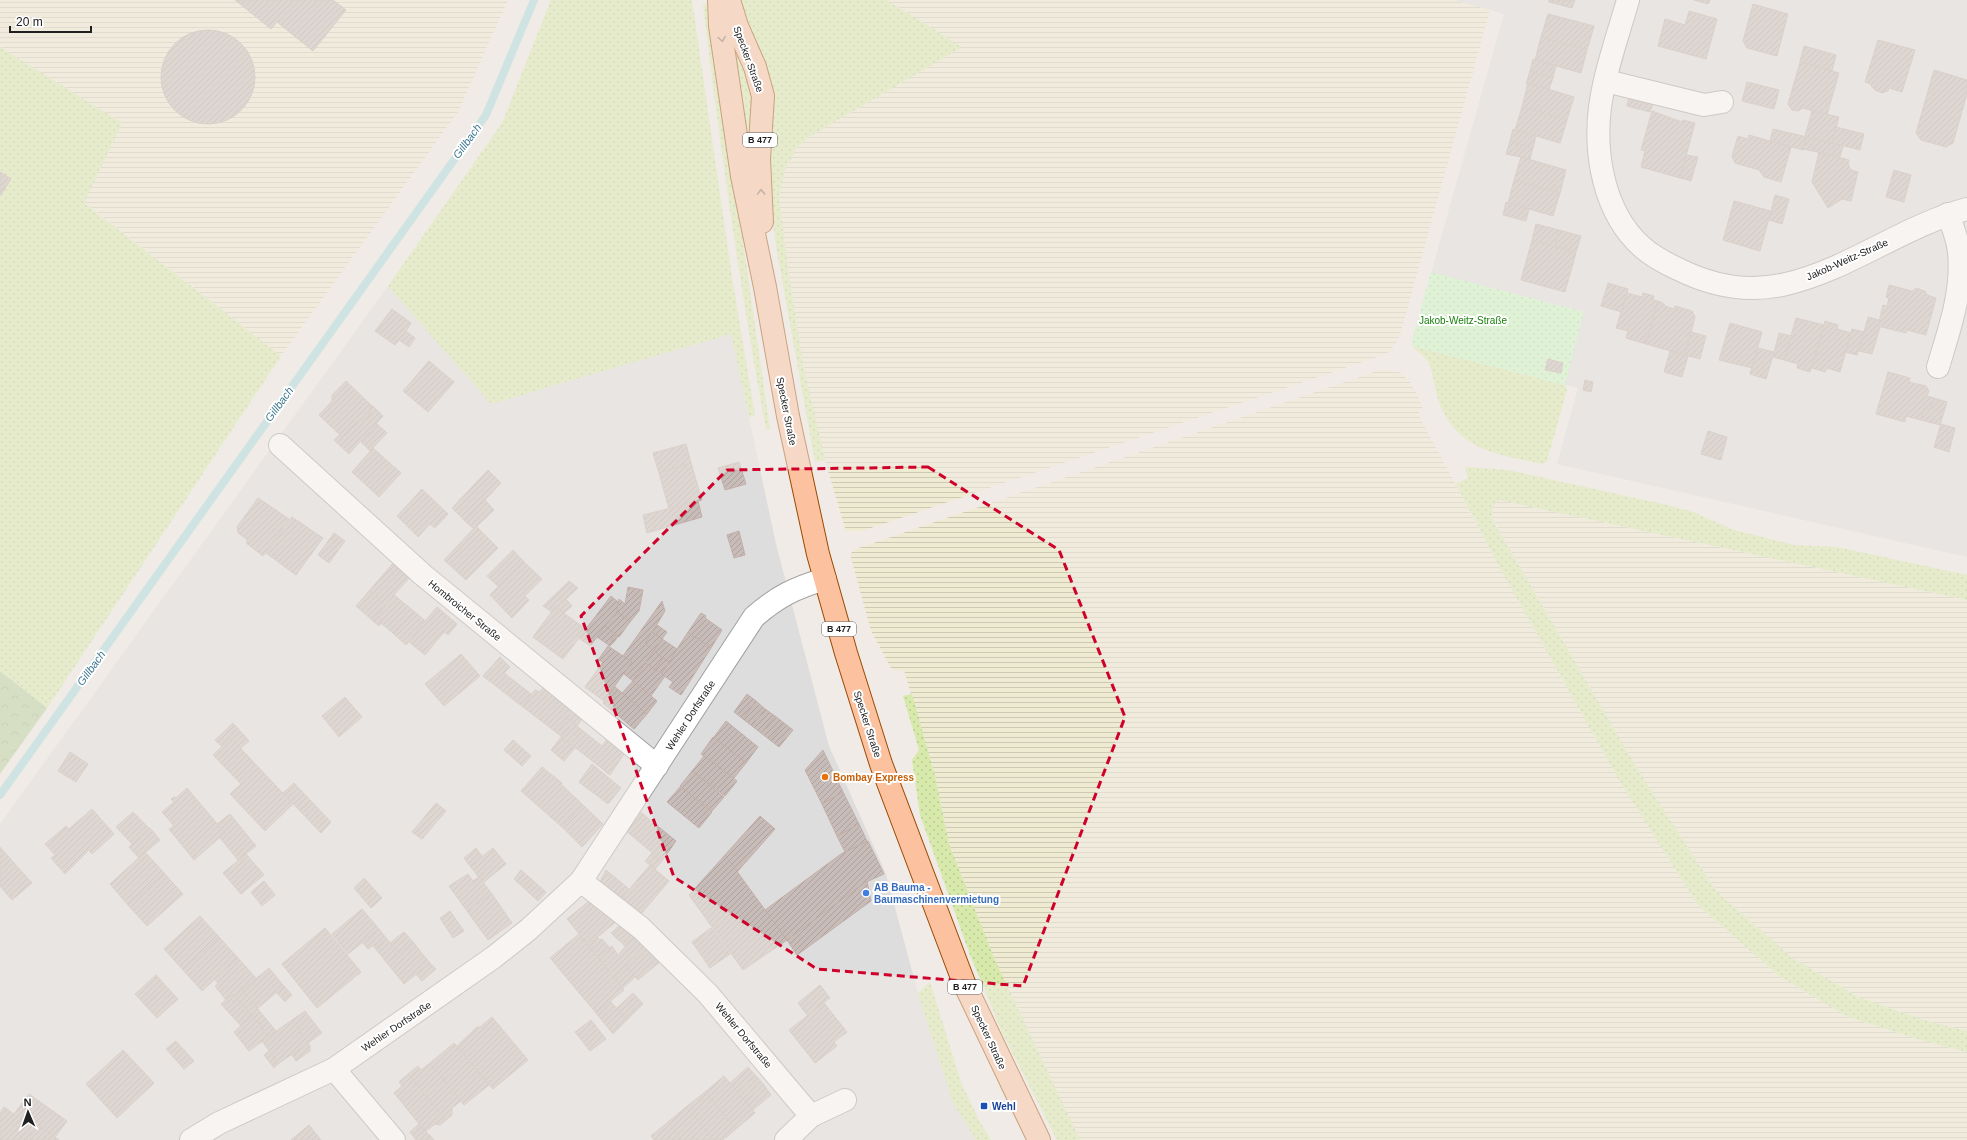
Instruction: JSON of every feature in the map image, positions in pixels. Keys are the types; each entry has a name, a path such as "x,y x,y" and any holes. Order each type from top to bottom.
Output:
{"main road":[{"name":"Specker Straße","path":"719,0 720,26 742,176 765,287 802,484 825,579 869,727 908,838 964,983 1039,1140"},
{"name":"Specker Straße","path":"728,0 737,26 755,66 763,96 759,159 765,287"}],"street":[{"name":"Jakob-Weitz-Straße","path":"1628,0 1600,108 1598,146 1608,192 1618,216 1641,246 1651,254 1701,279 1729,286 1758,289 1808,278 1830,269 1927,222 1958,211 1960,274 1958,297 1938,367"},
{"path":"1606,81 1704,105 1722,102"},
{"name":"Hombroicher Straße","path":"280,445 423,575 657,766"},
{"name":"Wehler Dorfstraße","path":"191,1140 219,1123 334,1068 494,957 528,930 581,881 754,617 772,601 800,587 825,579"},
{"name":"Wehler Dorfstraße","path":"581,881 641,928 708,994 811,1116"},
{"path":"334,1068 394,1140"},
{"path":"786,1140 811,1116 845,1100"}],"highlighted area":[{"path":"928,467 1059,550 1125,717 1023,986 817,969 674,877 581,616 727,470"}],"shaded area":[{"path":"0,0 508,0 458,112 281,356 84,202 122,123 0,47"},
{"path":"887,0 1453,0 1490,10 1400,335 1395,345 1386,354 862,531 846,531 822,451 803,364 788,269 779,195 785,170 796,149 809,137 961,47"},
{"path":"1453,0 1967,0 1967,557 1557,464 1578,388 1412,346 1413,337 1504,14"},
{"path":"388,286 491,404 731,334 776,544 829,746 886,874 918,993 953,1103 976,1140 0,1140 0,824"},
{"path":"1383,369 1400,372 1410,382 1423,407 1418,414 1501,570 1622,785 1698,905 1779,976 1848,1017 1921,1040 1967,1052 1967,1140 1080,1140 995,960 949,844 935,776 904,670 896,671 891,668 871,631 850,554 856,549"},
{"path":"1499,500 1967,600 1967,1031 1923,1020 1856,996 1791,957 1716,891 1641,775 1493,520 1492,508"}],"green space":[{"path":"551,0 692,0 732,277 755,416 749,417 731,334 491,404 388,286 502,123"},
{"path":"740,0 887,0 962,47 809,137 796,149 785,170 779,195 788,269 803,364 825,460 815,462 776,246 744,15"},
{"path":"709,4 770,430 766,429 731,218 703,5"},
{"path":"0,47 122,123 84,203 281,356 47,708 0,671"},
{"path":"738,53 754,102 751,149 743,148 730,54"},
{"name":"Jakob-Weitz-Straße","path":"1431,272 1584,312 1565,385 1412,346 1413,337"},
{"path":"1412,346 1565,385 1567,390 1547,461 1542,464 1509,457 1479,447 1466,439 1455,429 1445,416 1438,399 1429,363 1424,356"},
{"path":"1465,468 1508,470 1667,505 1693,512 1734,530 1794,545 1837,547 1967,575 1967,600 1499,500 1492,508 1493,521 1641,775 1716,891 1791,957 1856,996 1923,1020 1967,1031 1967,1052 1921,1040 1848,1017 1779,976 1698,905 1622,785 1501,570 1456,484 1468,478"},
{"path":"0,671 47,708 0,774"},
{"path":"912,694 935,776 949,844 995,960 1080,1140 1057,1140 1002,1032 970,955 920,815 912,760 919,750 903,696"},
{"path":"930,982 961,1082 979,1120 991,1140 976,1140 953,1103 918,993"}],"building":[{"path":"235,0 333,0 346,10 313,51 277,22 271,29"},
{"path":"1549,0 1575,0 1572,8 1549,2"},
{"path":"1694,0 1710,0 1708,4"},
{"path":"1753,4 1788,14 1777,56 1747,48 1743,41"},
{"path":"1689,11 1717,19 1706,59 1658,46 1665,19 1685,25"},
{"path":"1548,14 1594,26 1587,50 1541,37"},
{"path":"199,30 217,30 226,33 242,43 252,59 255,68 255,86 252,95 242,111 226,121 217,124 199,124 190,121 174,111 164,95 161,86 161,68 164,59 174,43 190,33"},
{"path":"1541,37 1587,50 1581,73 1535,60"},
{"path":"1878,40 1915,50 1902,92 1889,88 1888,91 1882,93 1875,90 1871,84 1865,82"},
{"path":"1804,46 1836,55 1832,71 1800,61"},
{"path":"1533,59 1556,66 1553,78 1530,71"},
{"path":"1800,62 1839,73 1827,115 1803,108 1798,111 1792,110 1788,104"},
{"path":"1934,70 1967,80 1967,94 1953,143 1946,147 1921,140 1916,133"},
{"path":"1530,71 1553,78 1549,89 1526,84"},
{"path":"1747,82 1779,90 1774,109 1742,101"},
{"path":"1528,83 1574,97 1567,120 1522,107"},
{"path":"1630,93 1654,100 1650,112 1627,106"},
{"path":"1522,107 1567,120 1560,143 1515,130"},
{"path":"1652,111 1682,122 1683,120 1695,123 1680,178 1641,167 1645,151 1641,150"},
{"path":"1812,111 1839,117 1832,143 1805,136"},
{"path":"1836,127 1864,134 1860,150 1832,143"},
{"path":"1513,129 1536,136 1533,148 1510,141"},
{"path":"1773,129 1807,137 1803,150 1770,141"},
{"path":"1749,135 1791,147 1781,182 1764,177 1759,170 1735,163 1732,156 1738,136 1748,139"},
{"path":"1807,137 1843,146 1840,157 1803,149"},
{"path":"1510,141 1533,148 1530,159 1506,154"},
{"path":"1819,152 1849,160 1848,164 1851,170 1858,172 1851,201 1842,199 1828,208 1812,182"},
{"path":"1686,155 1698,157 1691,181 1680,178"},
{"path":"1521,157 1566,170 1560,193 1514,180"},
{"path":"1894,170 1911,175 1904,202 1886,197"},
{"path":"0,172 11,179 0,196"},
{"path":"1514,180 1560,193 1553,216 1508,203"},
{"path":"1775,195 1789,199 1782,224 1769,220"},
{"path":"1734,201 1771,211 1760,251 1723,240"},
{"path":"1506,202 1529,209 1526,221 1503,215"},
{"path":"1536,224 1559,230 1554,247 1532,240"},
{"path":"1559,230 1581,236 1576,252 1555,246"},
{"path":"1532,240 1576,253 1565,292 1521,280"},
{"path":"1608,283 1628,289 1622,312 1601,306"},
{"path":"1889,285 1912,291 1916,288 1925,291 1927,295 1936,298 1926,335 1907,330 1906,333 1878,326 1883,305 1887,306 1889,298 1886,297"},
{"path":"1627,293 1642,297 1643,293 1654,296 1653,300 1658,301 1646,344 1626,338 1628,331 1616,328"},
{"path":"1658,301 1663,303 1665,306 1674,309 1675,306 1692,311 1695,317 1685,355 1646,344"},
{"path":"392,309 411,323 406,331 415,338 409,347 399,340 395,345 375,331"},
{"path":"1868,317 1879,320 1878,326 1880,327 1872,354 1859,351"},
{"path":"1796,318 1824,325 1810,372 1797,368 1798,364 1784,360"},
{"path":"1825,321 1838,325 1837,329 1851,333 1840,372 1827,368 1825,372 1812,368"},
{"path":"1730,323 1762,332 1752,368 1719,360"},
{"path":"1852,329 1864,332 1857,355 1846,352"},
{"path":"1691,332 1706,336 1700,359 1685,355"},
{"path":"1779,333 1791,336 1784,360 1773,357"},
{"path":"1758,348 1774,352 1766,379 1750,374"},
{"path":"1670,351 1688,356 1682,377 1664,372"},
{"path":"1548,359 1563,363 1561,373 1545,370"},
{"path":"429,361 454,382 428,412 403,391"},
{"path":"1888,372 1910,378 1909,382 1926,386 1929,391 1927,396 1934,398 1930,410 1924,408 1921,420 1906,416 1905,422 1876,414"},
{"path":"1585,380 1593,382 1591,392 1583,390"},
{"path":"346,381 372,406 369,410 369,416 364,420 358,421 342,437 319,415 332,401 332,395"},
{"path":"1934,398 1947,402 1940,425 1921,420 1924,408 1930,410"},
{"path":"372,405 383,416 349,454 334,440 340,434 342,437 358,421 364,420 369,416 369,410"},
{"path":"377,424 387,433 370,451 361,442"},
{"path":"1941,424 1955,428 1949,452 1934,447"},
{"path":"1708,431 1727,437 1721,460 1701,454"},
{"path":"686,444 691,463 659,473 653,453"},
{"path":"373,448 401,473 379,497 352,472"},
{"path":"739,462 746,484 725,490 718,468"},
{"path":"691,463 702,500 669,509 659,473"},
{"path":"488,470 501,483 465,521 452,508"},
{"path":"422,489 448,514 435,528 430,524 418,537 397,516"},
{"path":"258,498 289,519 263,556 246,543 248,540 238,533 237,527"},
{"path":"485,500 494,510 474,529 465,521"},
{"path":"698,501 702,517 647,533 643,515"},
{"path":"292,517 323,538 296,575 266,553"},
{"path":"476,526 498,548 466,580 444,560"},
{"path":"739,531 745,555 734,558 727,535"},
{"path":"334,533 345,541 329,563 318,555"},
{"path":"513,550 523,561 498,586 487,576"},
{"path":"523,561 542,579 525,596 529,600 512,618 490,595"},
{"path":"394,562 410,577 385,605 369,591"},
{"path":"569,581 578,588 566,599 572,606 564,613 555,607 552,612 543,606"},
{"path":"628,587 643,590 639,611 630,622 617,612 619,599 625,604"},
{"path":"369,591 385,605 373,621 356,606"},
{"path":"394,595 415,612 394,634 381,623 383,621 377,616"},
{"path":"611,596 618,602 617,612 590,646 579,638"},
{"path":"662,601 665,611 645,644 654,651 633,681 624,674 632,662 623,656"},
{"path":"437,607 457,624 448,635 444,632 425,655 408,641"},
{"path":"555,607 586,629 563,659 533,637"},
{"path":"415,612 425,621 406,645 394,634"},
{"path":"617,612 630,622 619,637 605,626"},
{"path":"701,613 706,616 705,618 722,630 711,648 688,632"},
{"path":"377,616 383,621 379,626 373,621"},
{"path":"657,625 667,632 662,639 652,632"},
{"path":"605,626 618,636 617,638 614,635 611,640 614,642 610,646 597,637"},
{"path":"652,632 662,639 654,651 645,644"},
{"path":"688,632 711,648 681,695 669,687 673,682 661,674"},
{"path":"614,635 617,638 614,642 611,640"},
{"path":"662,639 677,649 669,662 654,651"},
{"path":"608,646 632,662 604,701 585,687 603,662 598,660"},
{"path":"654,651 663,658 655,669 645,663"},
{"path":"461,654 480,676 444,706 425,684"},
{"path":"500,657 510,667 504,673 531,694 523,707 483,676"},
{"path":"663,658 669,662 661,674 655,670"},
{"path":"645,663 665,676 651,696 633,681"},
{"path":"633,681 657,701 647,714 622,693"},
{"path":"546,683 577,705 557,733 523,707 534,691 540,692"},
{"path":"615,687 647,714 634,729 603,703"},
{"path":"747,694 756,701 743,719 734,712"},
{"path":"345,697 362,717 339,737 322,716"},
{"path":"756,701 765,709 752,726 743,719"},
{"path":"577,706 586,713 577,726 567,718"},
{"path":"765,709 775,716 761,733 752,726"},
{"path":"775,716 784,723 770,740 761,733"},
{"path":"567,718 573,723 562,737 557,733"},
{"path":"726,721 758,747 746,763 714,737"},
{"path":"233,723 249,741 241,748 231,738 222,747 215,740"},
{"path":"573,723 602,746 611,734 628,748 610,775 562,737"},
{"path":"784,723 793,730 779,747 770,740"},
{"path":"561,737 575,748 564,761 551,750"},
{"path":"713,737 746,763 734,778 701,754"},
{"path":"231,738 293,804 265,831 230,794 241,784 213,755"},
{"path":"513,740 531,756 522,766 504,750"},
{"path":"823,750 843,792 822,804 805,770"},
{"path":"70,752 88,764 76,782 58,771"},
{"path":"704,756 737,781 725,796 692,771"},
{"path":"592,764 621,788 608,804 579,782"},
{"path":"542,767 562,783 561,784 583,805 562,827 521,791"},
{"path":"692,771 724,797 712,811 680,786"},
{"path":"294,783 311,801 300,811 283,793"},
{"path":"680,787 712,812 699,828 667,802"},
{"path":"187,788 225,833 194,860 169,829 174,826 162,812 174,802 171,799 174,797 176,798"},
{"path":"843,792 859,824 837,836 822,804"},
{"path":"311,801 331,822 321,833 300,811"},
{"path":"436,803 446,811 422,839 412,832"},
{"path":"583,805 603,824 582,847 562,827"},
{"path":"92,809 114,834 92,854 89,850 65,874 51,858 55,855 45,844 66,826 69,829"},
{"path":"638,810 676,841 662,861 625,830"},
{"path":"133,812 149,828 132,844 116,827"},
{"path":"230,814 256,846 238,860 220,838 225,833 217,824"},
{"path":"760,816 775,829 737,872 725,855"},
{"path":"859,824 867,841 845,852 837,836"},
{"path":"150,828 160,840 139,858 129,847"},
{"path":"868,841 884,874 862,884 863,886 787,940 765,910 841,854"},
{"path":"0,847 32,883 12,900 0,886"},
{"path":"476,848 482,856 470,866 464,858"},
{"path":"493,848 506,864 483,883 470,866"},
{"path":"145,852 164,873 128,905 110,884"},
{"path":"652,853 662,861 655,869 645,861"},
{"path":"246,854 264,875 241,894 223,873"},
{"path":"725,855 787,940 743,970 689,895"},
{"path":"650,865 669,881 640,915 621,899"},
{"path":"521,870 546,892 538,901 514,879"},
{"path":"606,870 629,889 621,899 600,882"},
{"path":"164,873 183,894 147,926 128,905"},
{"path":"468,874 473,881 479,877 492,894 467,911 449,886"},
{"path":"364,878 382,898 371,908 354,888"},
{"path":"264,881 275,895 262,906 251,892"},
{"path":"867,881 871,901 797,955 787,940"},
{"path":"492,894 512,923 488,940 467,911"},
{"path":"589,901 617,921 588,945 567,919"},
{"path":"362,909 379,929 348,954 332,934"},
{"path":"450,911 464,931 453,938 440,918"},
{"path":"200,916 219,937 183,970 164,949"},
{"path":"621,924 635,935 625,946 611,933"},
{"path":"325,928 361,972 317,1008 282,964"},
{"path":"711,928 730,954 710,968 692,942"},
{"path":"379,929 387,939 375,948 373,946 368,949 362,942"},
{"path":"404,932 413,942 399,954 390,943"},
{"path":"579,934 624,990 596,1013 550,958"},
{"path":"635,935 645,944 614,978 598,957 612,946 618,955"},
{"path":"219,937 238,958 202,991 183,970"},
{"path":"597,937 600,940 602,939 610,948 598,957 588,945"},
{"path":"387,939 399,954 387,963 375,948"},
{"path":"413,942 430,963 404,984 387,963"},
{"path":"645,944 661,961 638,980 626,965"},
{"path":"238,958 256,978 235,996 233,994 226,1000 215,986 218,983 214,979"},
{"path":"430,963 436,969 422,981 416,974"},
{"path":"626,965 635,977 623,988 614,978"},
{"path":"269,968 284,986 258,1008 242,990"},
{"path":"156,975 166,986 145,1005 135,994"},
{"path":"820,985 830,998 807,1015 798,1003"},
{"path":"166,986 178,999 157,1018 145,1005"},
{"path":"284,986 292,995 285,1002 277,993"},
{"path":"242,990 276,1031 268,1037 253,1015 252,1016 235,996"},
{"path":"633,993 643,1004 627,1020 617,1008"},
{"path":"233,994 253,1017 241,1026 221,1004"},
{"path":"610,1001 627,1020 613,1034 596,1013"},
{"path":"824,1003 847,1032 834,1042 837,1046 815,1063 789,1030"},
{"path":"305,1011 322,1033 308,1043 292,1020"},
{"path":"253,1015 268,1037 249,1051 234,1032"},
{"path":"492,1017 528,1060 493,1089 457,1046 478,1026 479,1028"},
{"path":"292,1020 308,1043 278,1064 262,1041"},
{"path":"591,1020 606,1039 590,1051 575,1032"},
{"path":"176,1041 194,1061 184,1069 166,1049"},
{"path":"308,1043 310,1046 310,1051 296,1061 292,1055"},
{"path":"454,1043 489,1085 464,1105 430,1063"},
{"path":"123,1050 154,1083 117,1118 86,1084"},
{"path":"269,1051 278,1064 274,1068 264,1055"},
{"path":"430,1063 461,1101 452,1108 452,1115 446,1120 408,1074 418,1066 421,1070"},
{"path":"748,1067 756,1076 737,1092 730,1083"},
{"path":"408,1074 446,1120 440,1125 435,1124 426,1131 428,1135 394,1093 402,1086 399,1082"},
{"path":"724,1076 755,1113 736,1129 705,1092"},
{"path":"756,1076 764,1085 745,1101 737,1092"},
{"path":"764,1085 771,1095 753,1110 745,1101"},
{"path":"705,1092 736,1129 723,1140 714,1140 686,1107"},
{"path":"29,1094 67,1121 55,1137 38,1125 27,1140 0,1140 0,1113 4,1107 14,1114"},
{"path":"686,1107 714,1140 682,1140 668,1122"},
{"path":"668,1122 682,1140 654,1140 651,1136"},
{"path":"419,1124 434,1140 416,1140 410,1132"},
{"path":"38,1125 55,1137 59,1140 27,1140"},
{"path":"309,1125 321,1140 291,1140"}],"waterway":[{"name":"Gillbach","path":"0,795 486,115 534,0"}],"place":[{"name":"Bombay Express","path":"825,777"},
{"name":"AB Bauma - Baumaschinenvermietung","path":"866,893"},
{"name":"Wehl","path":"984,1106"}]}
